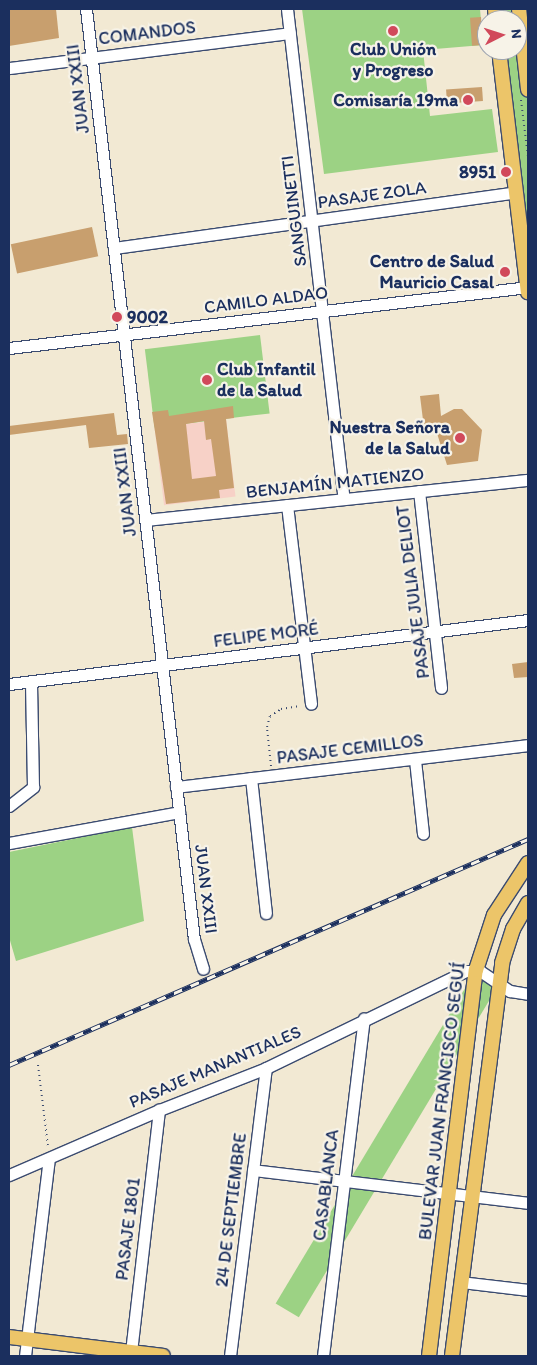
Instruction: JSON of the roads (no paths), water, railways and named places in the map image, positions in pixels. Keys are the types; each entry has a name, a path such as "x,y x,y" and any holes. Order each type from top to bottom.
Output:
{"main road":[{"path":"518,9 525,94"},
{"path":"501,60 528,292"},
{"name":"BULEVAR JUAN FRANCISCO SEGUÍ","path":"429,1356 476,970 494,915 528,863"},
{"path":"452,1356 499,984 508,942 528,903"},
{"path":"9,1337 163,1356"}],"street":[{"name":"JUAN XXIII","path":"86,9 194,939 203,969"},
{"name":"SANGUINETTI","path":"287,9 344,499"},
{"name":"COMANDOS","path":"9,68 290,33"},
{"name":"PASAJE ZOLA","path":"114,248 516,192"},
{"name":"CAMILO ALDAO","path":"9,348 528,287"},
{"name":"BENJAMÍN MATIENZO","path":"146,520 528,480"},
{"name":"PASAJE JULIA DELIOT","path":"419,492 442,688"},
{"path":"287,505 311,704"},
{"name":"FELIPE MORÉ","path":"9,684 528,620"},
{"path":"9,806 33,787 31,681"},
{"name":"PASAJE CEMILLOS","path":"176,787 528,746"},
{"path":"416,760 423,834"},
{"path":"251,778 266,913"},
{"path":"9,843 179,812"},
{"path":"476,970 510,991 528,994"},
{"name":"PASAJE MANANTIALES","path":"9,1175 159,1110 266,1068 364,1018 466,971 476,970"},
{"name":"CASABLANCA","path":"323,1356 364,1018"},
{"name":"24 DE SEPTIEMBRE","path":"230,1356 266,1068"},
{"name":"PASAJE 1801","path":"131,1352 159,1110"},
{"path":"25,1356 49,1159"},
{"path":"253,1170 472,1198 528,1203"},
{"path":"461,1282 528,1290"}],"railway":[{"path":"9,1065 528,839"}],"place":[{"name":"Club Unión y Progreso","path":"393,31"},
{"name":"Comisaría 19ma","path":"468,100"},
{"name":"8951","path":"506,172"},
{"name":"Centro de Salud Mauricio Casal","path":"505,272"},
{"name":"9002","path":"117,317"},
{"name":"Club Infantil de la Salud","path":"207,380"},
{"name":"Nuestra Señora de la Salud","path":"460,438"}]}
